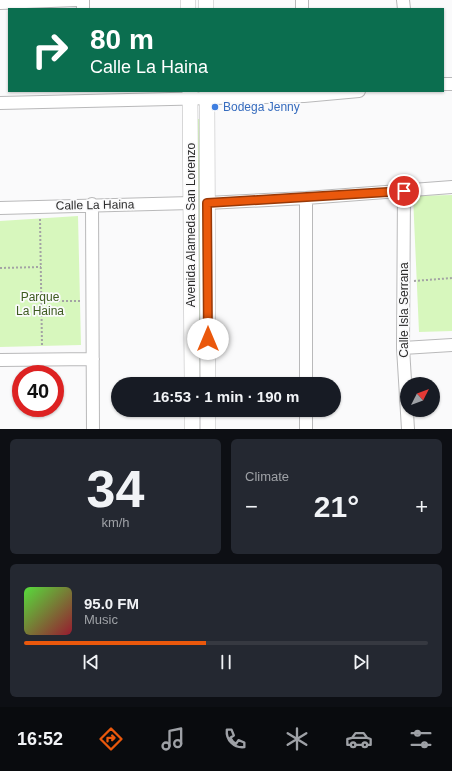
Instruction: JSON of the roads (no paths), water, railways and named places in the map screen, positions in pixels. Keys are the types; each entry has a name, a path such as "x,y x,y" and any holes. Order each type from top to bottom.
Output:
{"street":[{"path":"0,4 76,0"},
{"path":"0,103 84,96 304,94 341,92"},
{"name":"Avenida Alameda San Lorenzo","path":"190,95 192,377"},
{"name":"Avenida Alameda San Lorenzo","path":"207,95 208,377"},
{"path":"207,203 306,198 452,187"},
{"name":"Calle Isla Serrana","path":"404,191 403,348 408,429"},
{"path":"306,198 306,377"},
{"name":"Calle La Haina","path":"0,208 92,204 191,203"},
{"path":"92,204 93,429"},
{"path":"403,348 452,345"},
{"path":"0,360 93,359"},
{"path":"192,417 192,429"},
{"path":"208,417 208,429"},
{"path":"306,417 306,429"}],"place":[{"name":"Bodega Jenny","path":"215,107"}],"park label":[{"name":"Parque La Haina","path":"40,304"}]}
